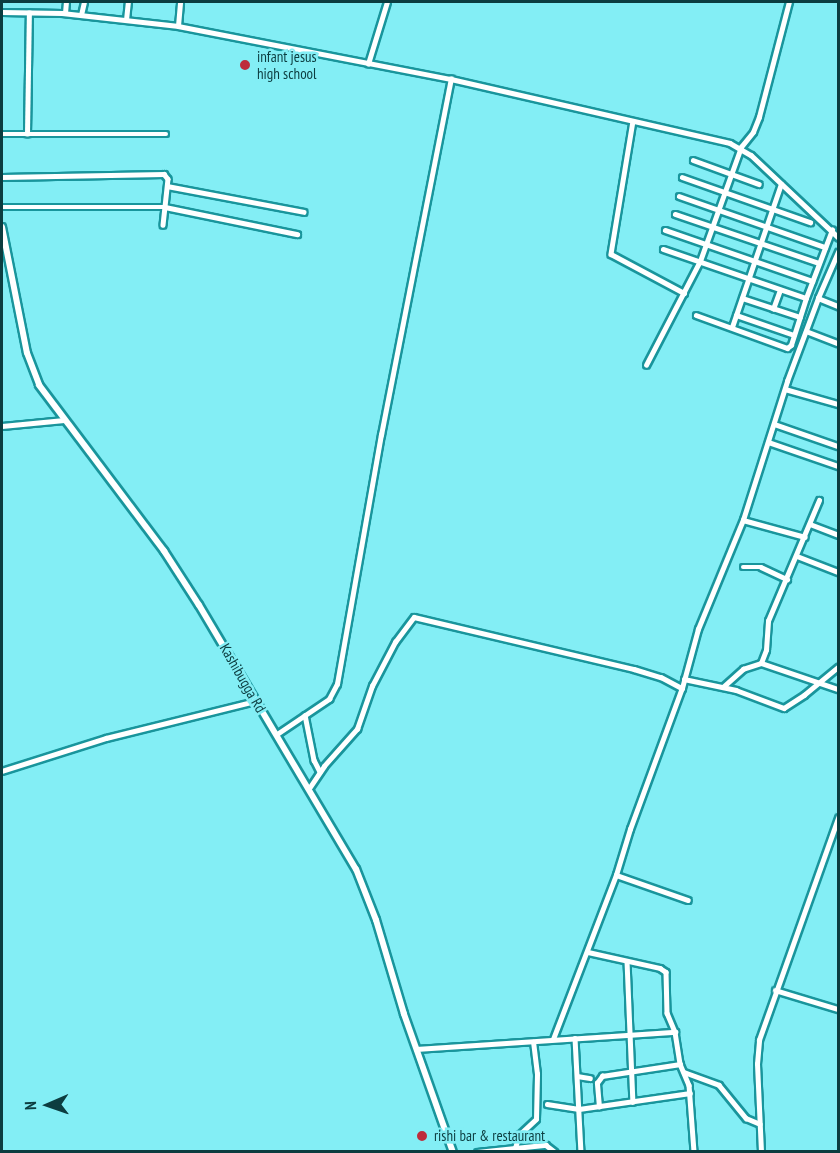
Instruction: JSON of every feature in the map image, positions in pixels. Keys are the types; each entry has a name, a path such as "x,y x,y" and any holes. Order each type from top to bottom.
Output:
{"main road":[{"name":"Kashibugga Rd","path":"2,227 32,370 39,385 164,551 310,787 356,869 376,920 453,1152"}],"street":[{"path":"65,13 66,2"},
{"path":"81,15 84,2"},
{"path":"126,20 128,2"},
{"path":"178,26 180,2"},
{"path":"368,64 387,2"},
{"path":"646,365 700,261 741,147 753,132 759,117 789,2"},
{"path":"2,12 65,13 178,26 451,80 741,147 838,237"},
{"path":"27,134 29,13"},
{"path":"277,734 329,699 338,684 381,435 451,80"},
{"path":"633,121 611,254 684,293"},
{"path":"2,134 166,134"},
{"path":"693,160 759,184"},
{"path":"2,177 160,173 167,175 163,225"},
{"path":"682,177 810,222"},
{"path":"732,327 765,225 781,184"},
{"path":"167,186 304,212"},
{"path":"679,196 825,247"},
{"path":"2,207 165,207 297,234"},
{"path":"675,214 819,263"},
{"path":"664,230 812,281"},
{"path":"696,315 787,348 791,345 832,230"},
{"path":"663,249 806,298"},
{"path":"553,1039 616,875 630,829 682,688 698,629 743,520 785,389 818,298 838,252"},
{"path":"773,309 780,290"},
{"path":"742,298 800,317"},
{"path":"818,298 838,306"},
{"path":"736,315 794,335"},
{"path":"806,331 838,343"},
{"path":"785,389 838,404"},
{"path":"2,426 64,420"},
{"path":"774,423 838,446"},
{"path":"768,441 838,466"},
{"path":"761,663 766,650 768,621 819,500"},
{"path":"743,520 805,537"},
{"path":"810,524 838,536"},
{"path":"797,556 838,572"},
{"path":"743,567 761,567 787,579"},
{"path":"310,787 357,729 372,686 395,642 414,617 634,669 661,677 682,688"},
{"path":"723,687 743,669 761,663 838,689"},
{"path":"684,679 723,687 784,708 838,667"},
{"path":"2,771 106,738 256,701"},
{"path":"305,716 314,760 320,772"},
{"path":"761,1152 757,1064 759,1040 837,828 838,818"},
{"path":"616,875 688,900"},
{"path":"588,952 660,968 666,972 667,1013 675,1032 680,1064 690,1094 694,1152"},
{"path":"627,961 633,1102"},
{"path":"776,990 838,1009"},
{"path":"417,1049 675,1032"},
{"path":"575,1038 581,1152"},
{"path":"515,1148 519,1135 532,1124 537,1115 537,1074 533,1042"},
{"path":"599,1107 597,1083 599,1078 680,1064"},
{"path":"682,1072 718,1085 746,1118 760,1124"},
{"path":"577,1076 590,1078"},
{"path":"547,1104 579,1109 690,1094"},
{"path":"477,1152 493,1148 546,1145 555,1152"}],"place":[{"name":"infant jesus high school","path":"245,65"},
{"name":"rishi bar & restaurant","path":"422,1136"}]}
